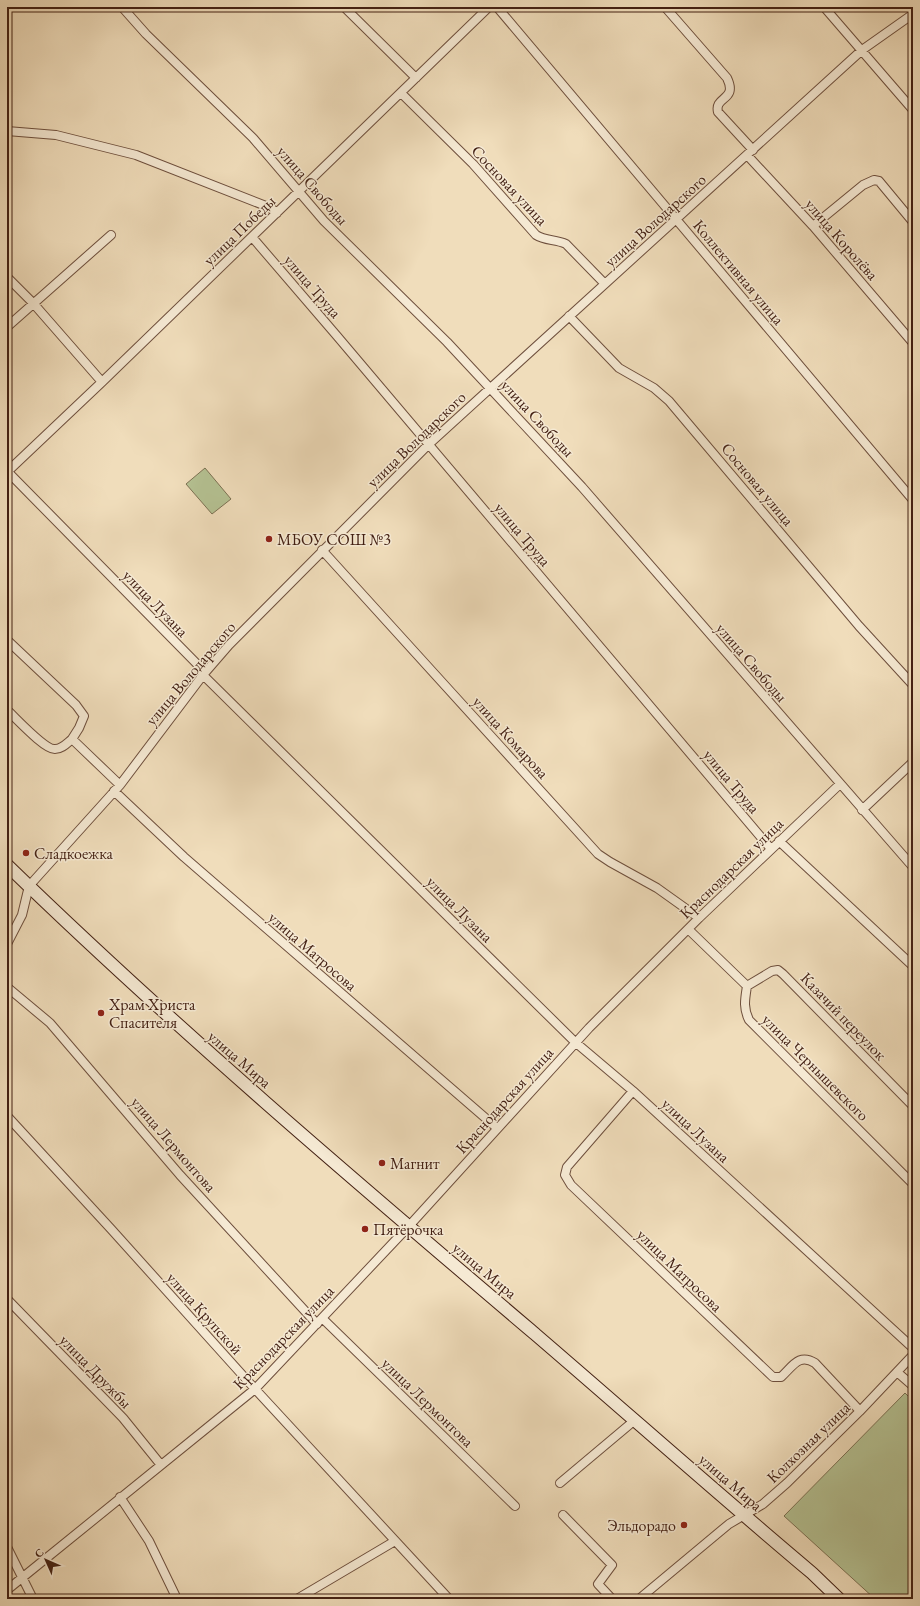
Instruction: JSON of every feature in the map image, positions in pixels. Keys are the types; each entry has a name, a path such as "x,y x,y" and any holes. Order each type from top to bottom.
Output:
{"main road":[{"name":"улица Мира","path":"7,865 118,972 211,1055 636,1420 839,1599"}],"street":[{"name":"улица Свободы","path":"122,7 146,34 253,138 324,221 447,342 491,388 582,487 913,867"},
{"path":"344,7 416,78"},
{"name":"улица Победы","path":"7,471 102,382 489,7"},
{"name":"Коллективная улица","path":"497,7 913,500"},
{"name":"улица Королёва","path":"665,7 727,78 731,86 730,93 719,104 717,108 718,112 750,153 913,343"},
{"path":"824,7 913,110"},
{"name":"улица Володарского","path":"7,944 22,915 29,886 120,785 203,675 229,645 429,444 677,220 862,50 913,14"},
{"name":"Сосновая улица","path":"401,93 473,164 536,235 541,238 559,240 566,244 605,284"},
{"path":"7,132 56,135 136,155 271,208 277,213"},
{"path":"813,226 863,185 874,180 879,182 913,222"},
{"path":"7,327 111,235"},
{"name":"улица Труда","path":"252,237 771,849"},
{"path":"7,277 102,382"},
{"name":"Сосновая улица","path":"569,316 620,368 654,388 669,401 859,626 913,685"},
{"name":"улица Лузана","path":"7,471 199,666 203,675 575,1042 633,1091 913,1348"},
{"name":"улица Комарова","path":"322,550 598,854 658,888 699,918"},
{"path":"7,640 76,705 84,716 80,728 72,739 62,747 55,749 46,747 7,710"},
{"path":"72,739 120,785"},
{"path":"862,810 913,762"},
{"name":"Краснодарская улица","path":"7,1590 255,1389 409,1226 575,1042 699,918 840,784"},
{"name":"улица Матросова","path":"114,791 202,873 498,1128"},
{"path":"779,841 913,966"},
{"path":"688,929 748,986"},
{"name":"Казачий переулок","path":"748,986 772,971 778,970 913,1106"},
{"name":"улица Чернышевского","path":"748,986 744,1005 745,1012 749,1020 913,1184"},
{"name":"улица Лермонтова","path":"7,987 50,1023 180,1175 319,1321 515,1506"},
{"name":"улица Матросова","path":"633,1091 567,1167 565,1176 571,1185 773,1377 781,1377 802,1359 807,1358 815,1363 860,1411"},
{"name":"улица Крупской","path":"7,1116 255,1389 449,1599"},
{"name":"улица Дружбы","path":"7,1299 123,1418 161,1465"},
{"name":"Колхозная улица","path":"639,1599 729,1524 763,1504 787,1483 860,1411 913,1355"},
{"path":"897,1372 913,1386"},
{"path":"560,1483 636,1420"},
{"path":"120,1497 149,1541 177,1599"},
{"path":"563,1515 612,1565 598,1584 612,1599"},
{"path":"301,1598 395,1541"},
{"path":"7,1547 33,1599"}],"green space":[{"path":"205,468 231,499 212,514 186,484"},
{"path":"905,1393 913,1401 913,1599 886,1599 880,1594 875,1599 784,1516"}],"place":[{"name":"МБОУ СОШ №3","path":"269,539"},
{"name":"Сладкоежка","path":"26,853"},
{"name":"Храм Христа Спасителя","path":"101,1013"},
{"name":"Магнит","path":"382,1163"},
{"name":"Пятёрочка","path":"365,1229"},
{"name":"Эльдорадо","path":"684,1525"}]}
